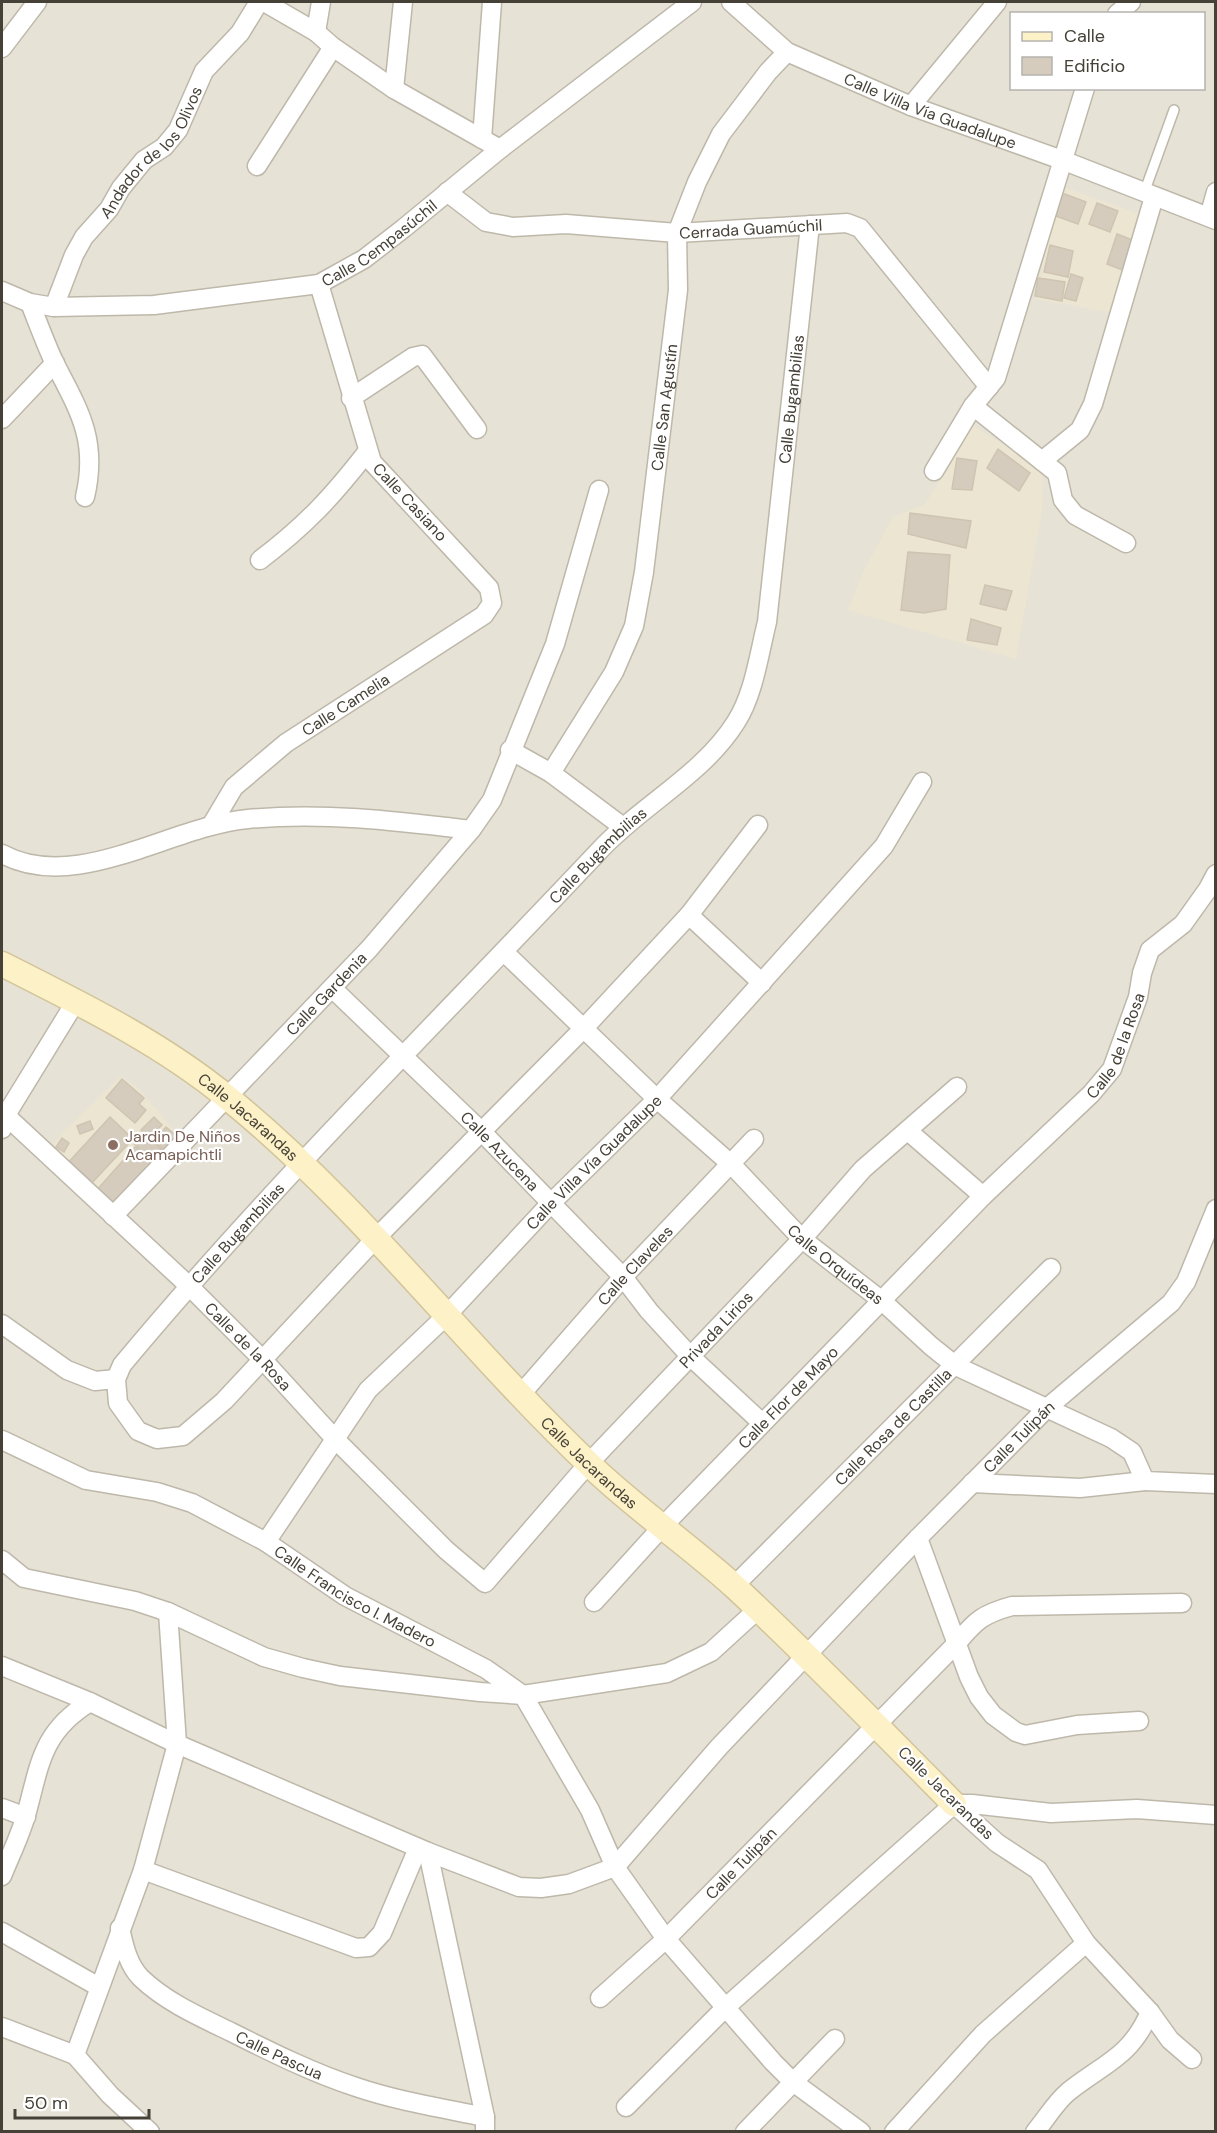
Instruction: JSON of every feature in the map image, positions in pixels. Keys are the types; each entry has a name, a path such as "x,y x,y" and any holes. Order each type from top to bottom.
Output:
{"street":[{"path":"2,48 37,2"},
{"name":"Andador de los Olivos","path":"54,307 74,255 84,237 109,209 121,188 144,160 164,147 178,130 204,71 240,33 259,2"},
{"path":"264,2 316,32 333,47 394,89 500,149"},
{"path":"316,32 321,2"},
{"path":"394,89 403,2"},
{"path":"483,139 492,2"},
{"name":"Calle Cempasúchil","path":"2,291 30,303 54,307 154,305 319,284 364,259 500,149 692,2"},
{"name":"Calle Villa Vía Guadalupe","path":"731,2 787,52 911,106 1062,160 1212,218 1215,192"},
{"path":"911,106 998,2"},
{"path":"257,166 333,47"},
{"name":"Calle San Agustín","path":"551,772 614,672 634,626 644,572 678,290 677,233 697,182 721,134 768,72 787,52"},
{"path":"934,471 973,406 996,378 1084,90"},
{"name":"Cerrada Guamúchil","path":"447,192 486,222 513,227 566,224 677,233 847,223 860,228 988,387"},
{"path":"1042,461 1080,430 1092,404 1149,195"},
{"name":"Calle Bugambilias","path":"119,1372 188,1285 301,1163 623,827 706,758 737,722 754,676 766,622 810,225"},
{"name":"Calle Casiano","path":"319,284 367,452 372,462 489,588 492,603"},
{"path":"30,303 55,363 76,401 87,436 89,458 85,497"},
{"path":"351,398 413,357 422,355 477,429"},
{"path":"2,418 14,403 45,377 55,363"},
{"path":"973,406 1057,473 1063,500 1075,516 1126,543"},
{"path":"260,560 297,531 330,500 367,452"},
{"name":"Calle Gardenia","path":"113,1216 332,988 471,830 492,800 510,750 555,644 599,490"},
{"name":"Calle Camelia","path":"212,824 234,787 286,743 484,615 492,603"},
{"path":"510,750 551,772 623,827"},
{"name":"Calle Villa Vía Guadalupe","path":"266,1542 368,1390 446,1316 551,1203 657,1099 884,846 922,782"},
{"path":"2,854 13,860 51,868 83,865 212,824 249,819 360,816 471,830"},
{"path":"2,1324 67,1370 95,1382 119,1372 118,1403 128,1421 138,1431 157,1439 183,1436 224,1401 264,1361 376,1238 480,1130 584,1028 689,915 758,825"},
{"name":"Calle de la Rosa","path":"983,1196 1091,1094 1112,1069 1138,997 1142,973 1150,950 1183,924 1208,889 1215,874"},
{"path":"689,915 762,983"},
{"name":"Calle Orquídeas","path":"504,952 657,1099 732,1165 802,1239 881,1300 930,1346 956,1366 1111,1438 1132,1452 1144,1481"},
{"name":"Calle Jacarandas","path":"2,964 76,1001 149,1043 227,1098 301,1163 376,1238 446,1316 588,1464 734,1586 876,1724 954,1804 997,1843 1038,1870 1086,1943 1150,2012 1170,2040 1192,2059"},
{"name":"Calle Azucena","path":"332,988 480,1130 623,1277 649,1311 691,1357 762,1423"},
{"path":"3,1119 76,1001"},
{"name":"Privada Lirios","path":"485,1583 588,1464 802,1239 863,1168 957,1087"},
{"name":"Calle de la Rosa","path":"3,1119 188,1285 264,1361 336,1440 446,1550 485,1583"},
{"path":"908,1131 983,1196"},
{"name":"Calle Claveles","path":"521,1394 623,1277 732,1165 754,1139"},
{"name":"Calle Flor de Mayo","path":"594,1602 662,1527 983,1196"},
{"name":"Calle Tulipán","path":"615,1867 719,1747 972,1483 1047,1408 1171,1303 1186,1282 1215,1209"},
{"name":"Calle Rosa de Castilla","path":"734,1586 956,1366 1051,1268"},
{"name":"Calle Francisco I. Madero","path":"2,1440 86,1480 157,1492 192,1503 266,1542 345,1596 486,1669 523,1695 590,1810 615,1867 666,1939 793,2082 861,2132"},
{"path":"972,1483 1080,1488 1144,1481 1215,1484"},
{"path":"918,1538 979,1697 993,1715 1016,1732 1025,1735 1077,1725 1139,1721"},
{"path":"2,1560 24,1578 135,1601 168,1612 264,1657 303,1668 431,1686 523,1695 668,1673 711,1652 757,1610"},
{"name":"Calle Tulipán","path":"600,1998 666,1939 975,1622 988,1612 1012,1606 1182,1603"},
{"path":"75,2055 143,1870 177,1744 168,1612"},
{"path":"2,1666 90,1702 177,1744 423,1850 519,1887 542,1888 569,1884 615,1867"},
{"path":"2,1876 26,1817 39,1762 53,1736 64,1722 90,1702"},
{"path":"626,2107 726,2007 954,1804 1051,1813 1137,1809 1215,1815"},
{"path":"2,1808 26,1817"},
{"path":"143,1870 356,1948 369,1947 382,1933 423,1850"},
{"path":"423,1850 485,2124"},
{"name":"Calle Pascua","path":"120,1928 127,1955 140,1977 168,2000 286,2059 356,2087 485,2124"},
{"path":"2,1932 99,1987"},
{"path":"894,2132 983,2034 1086,1943"},
{"path":"1035,2132 1067,2093 1119,2058 1143,2028 1150,2012"},
{"path":"2,2026 75,2055 110,2094 150,2132"},
{"path":"745,2132 835,2040"}],"lane":[{"path":"1149,195 1174,110"}],"shaded area":[{"path":"2,2 1215,2 1215,2131 2,2131"},
{"path":"1060,186 1145,216 1115,313 1036,299"},
{"path":"970,424 1043,470 1042,510 1016,659 848,610 863,572 893,517 925,504 949,467"},
{"name":"Jardin De Niños Acamapichtli","path":"121,1076 139,1089 180,1137 113,1211 48,1152 63,1132"}],"building":[{"path":"1062,193 1086,202 1078,224 1053,215"},
{"path":"1097,203 1118,211 1110,232 1089,224"},
{"path":"1117,234 1135,241 1125,271 1107,264"},
{"path":"1050,245 1073,251 1068,277 1044,272"},
{"path":"1071,274 1083,278 1076,301 1064,298"},
{"path":"1038,278 1065,282 1062,301 1035,296"},
{"path":"998,449 1030,473 1019,491 987,468"},
{"path":"957,458 977,461 972,490 952,489"},
{"path":"910,513 971,521 966,548 908,534"},
{"path":"908,552 950,555 946,609 924,613 901,610"},
{"path":"985,585 1012,591 1006,610 980,604"},
{"path":"971,619 1001,628 997,645 967,640"},
{"path":"122,1079 144,1098 139,1104 146,1110 135,1123 106,1098"},
{"path":"110,1117 133,1139 89,1186 66,1165"},
{"path":"154,1117 162,1125 149,1138 141,1130"},
{"path":"90,1121 93,1129 80,1134 77,1126"},
{"path":"166,1127 178,1137 165,1151 154,1141"},
{"path":"143,1133 163,1151 153,1162 134,1144"},
{"path":"62,1138 69,1143 64,1152 56,1147"},
{"path":"135,1147 152,1162 113,1206 96,1191"}],"place":[{"name":"Jardin De Niños Acamapichtli","path":"113,1145"}]}
